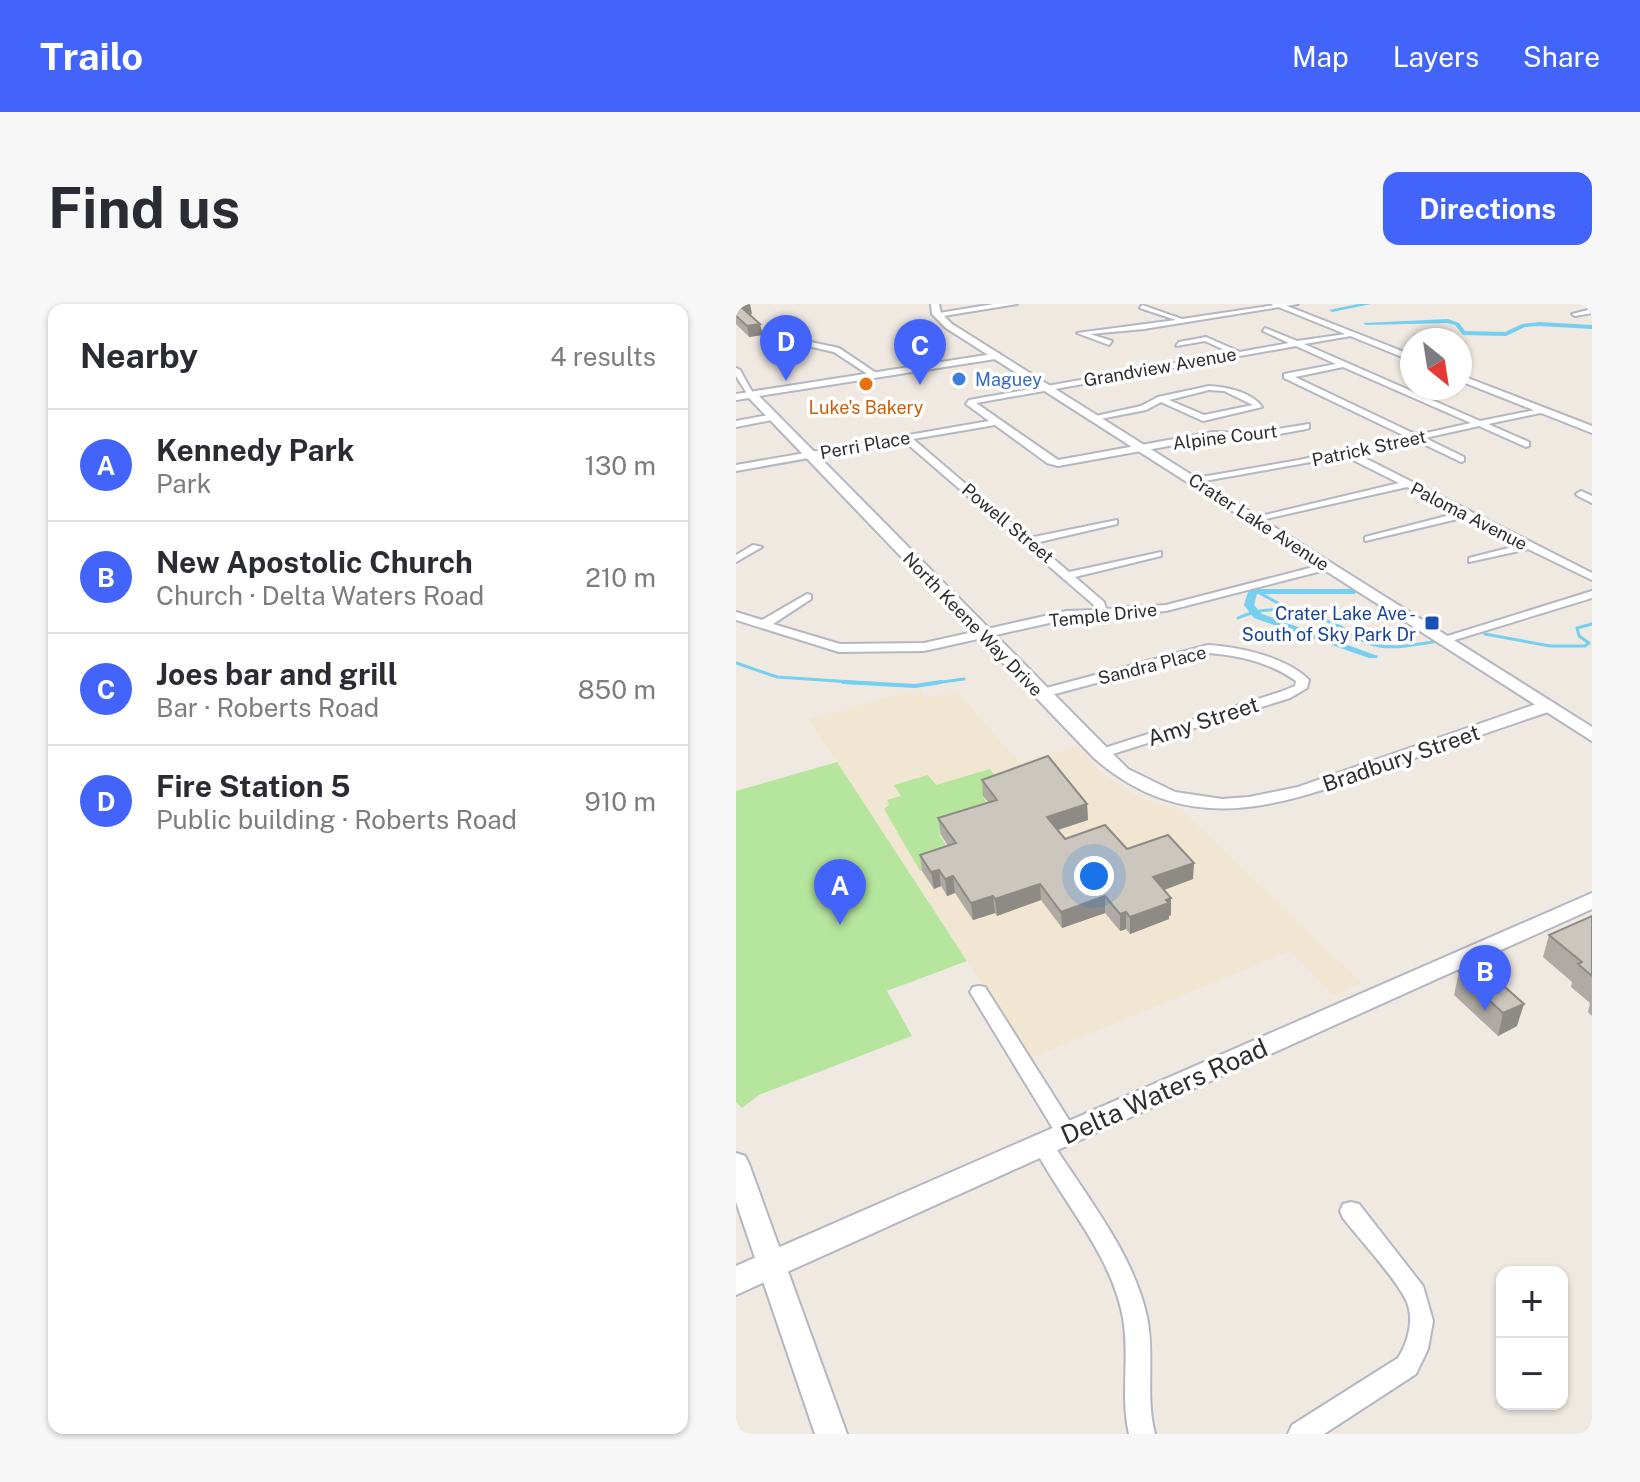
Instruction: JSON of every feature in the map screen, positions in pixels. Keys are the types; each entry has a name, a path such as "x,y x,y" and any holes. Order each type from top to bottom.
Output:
{"main road":[{"name":"Crater Lake Avenue","path":"936,309 947,324 1592,735"},
{"name":"Delta Waters Road","path":"736,1281 1592,900"}],"street":[{"path":"936,309 1013,304"},
{"path":"1109,343 1080,334 1295,304"},
{"path":"1278,305 1400,353"},
{"path":"1142,307 1184,321"},
{"path":"1212,307 1229,314"},
{"path":"1575,314 1592,311"},
{"path":"1265,330 1526,444"},
{"name":"Grandview Avenue","path":"995,422 969,402 1351,334"},
{"path":"1179,344 1206,339 1237,353"},
{"path":"806,343 836,350 875,375"},
{"path":"736,397 999,356"},
{"path":"1342,365 1287,376 1461,459"},
{"name":"North Keene Way Drive","path":"737,373 752,395 1040,694 1128,780 1156,793 1197,803 1252,804"},
{"path":"1472,383 1592,430"},
{"path":"1095,417 1143,408 1161,399 1222,388 1258,406 1251,410 1203,418 1161,399"},
{"name":"Patrick Street","path":"1196,481 1347,453 1542,410"},
{"path":"736,424 774,417"},
{"name":"Perri Place","path":"736,468 995,422"},
{"name":"Alpine Court","path":"995,422 1050,461 1058,463 1213,435 1253,436 1306,426"},
{"name":"Powell Street","path":"906,438 1069,575 1100,604 1101,614"},
{"name":"Paloma Avenue","path":"1347,453 1592,577"},
{"path":"1256,520 1407,484"},
{"path":"1592,488 1581,494 1592,500"},
{"path":"1369,539 1466,514"},
{"path":"1029,541 1113,522"},
{"path":"1473,560 1527,546"},
{"path":"736,559 757,547"},
{"path":"1069,575 1157,554"},
{"name":"Temple Drive","path":"736,616 823,644 853,649 938,646 1055,617 1166,608 1329,566"},
{"path":"1444,639 1592,594"},
{"path":"764,624 807,597"},
{"name":"Sandra Place","path":"1040,694 1208,649 1238,651 1290,671 1304,684"},
{"name":"Amy Street","path":"1100,754 1285,695 1304,684"},
{"name":"Bradbury Street","path":"1252,804 1304,791 1548,706"},
{"path":"979,992 1067,1134"},
{"path":"1043,1145 1124,1281 1137,1339 1133,1391 1142,1434"},
{"path":"736,1164 831,1434"},
{"path":"1301,1434 1407,1366 1416,1353 1421,1337 1421,1309 1415,1293 1351,1211"}],"shaded area":[{"path":"921,689 925,698 958,692 1019,763 1077,746 1101,772 1122,788 1153,803 1182,810 1361,983 1333,995 1290,951 1031,1058 809,719"}],"green space":[{"path":"837,762 967,961 887,991 912,1036 759,1095 742,1108 736,1102 736,791"},
{"path":"990,769 1007,789 983,797 998,817 939,835 957,860 920,871 884,809 889,805 887,800 901,796 894,785 928,775 936,785"}],"building":[{"path":"736,304 749,304 740,306 760,324 747,326 736,316"},
{"path":"1048,756 1087,804 1047,817 1065,839 1105,825 1127,849 1168,835 1194,863 1153,877 1171,898 1166,900 1169,903 1130,917 1126,912 1120,914 1105,896 1061,912 1040,884 995,899 993,896 971,903 953,876 945,879 939,870 931,872 920,855 956,843 938,818 997,800 982,780"},
{"path":"1592,916 1592,976 1578,964 1582,962 1549,935"},
{"path":"1478,963 1524,1004 1503,1013 1459,972 1466,965"}],"waterway":[{"path":"1332,310 1368,304"},
{"path":"1366,323 1448,321 1457,324 1463,333 1506,334 1524,325 1592,327"},
{"path":"1354,591 1253,591 1249,605 1258,616 1373,656"},
{"path":"1256,591 1285,607"},
{"path":"1238,618 1263,610 1289,610 1327,621 1367,643 1379,646 1433,642"},
{"path":"1485,634 1550,646 1585,646 1589,643 1579,636 1577,628 1592,624"},
{"path":"736,663 777,677 882,684"},
{"path":"935,683 964,679"},
{"path":"843,682 915,686 935,683"},
{"path":"935,683 941,682"},
{"path":"927,684 935,683"}],"place":[{"name":"Maguey","path":"959,379"},
{"name":"Fire Station 5","path":"786,381"},
{"name":"Luke's Bakery","path":"866,384"},
{"name":"Joes bar and grill","path":"920,385"},
{"name":"Crater Lake Ave - South of Sky Park Dr","path":"1432,623"},
{"name":"Kennedy Park","path":"840,925"},
{"name":"New Apostolic Church","path":"1485,1011"}]}
